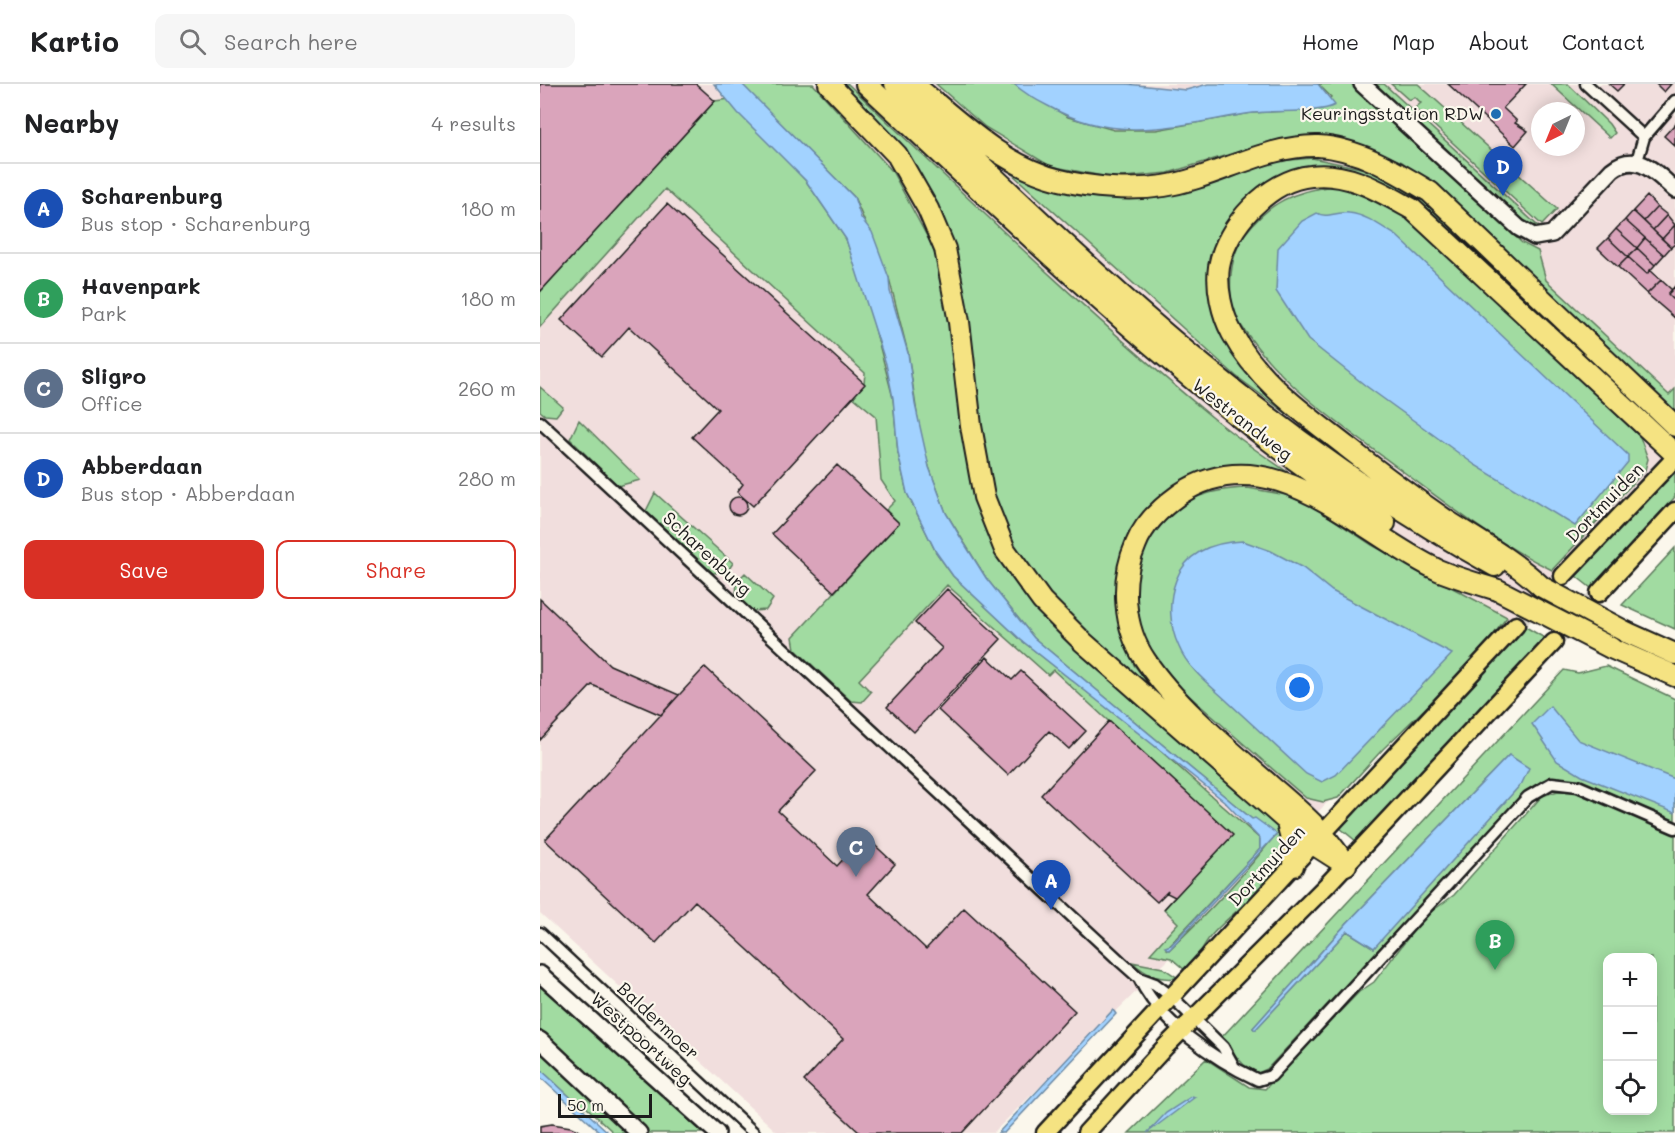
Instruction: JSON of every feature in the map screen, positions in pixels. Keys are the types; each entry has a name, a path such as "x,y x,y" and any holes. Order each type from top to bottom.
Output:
{"highway":[{"path":"829,84 897,155 928,209 945,249 959,322 970,426 984,498 1005,550 1042,601 1083,642 1286,820 1319,839"},
{"name":"Westrandweg","path":"866,84 1122,321 1238,419 1345,497 1498,590 1611,648 1675,676"},
{"name":"Westrandweg","path":"895,84 1125,297 1234,390 1304,444 1375,493 1542,587 1626,632 1675,654"},
{"path":"913,84 970,132 1017,163 1059,180 1107,188 1164,186 1287,148 1319,146 1352,153 1396,171 1430,192 1675,426"},
{"path":"1516,571 1296,408 1272,387 1232,333 1219,291 1220,267 1225,247 1237,228 1270,192 1293,180 1327,175 1342,177 1375,189 1412,209 1675,454"},
{"path":"1346,865 1182,704 1144,659 1127,613 1126,594 1129,562 1145,526 1169,502 1196,484 1234,474 1256,475 1286,483 1314,495 1438,570 1498,590"},
{"path":"1286,820 1294,848 1293,866"}],"main road":[{"path":"1362,84 1519,228 1535,237 1552,234 1618,165 1637,161 1648,166 1675,190"},
{"name":"Dortmuiden","path":"1563,576 1675,458"},
{"path":"1599,593 1675,511"},
{"name":"Dortmuiden","path":"1045,1133 1516,626"},
{"path":"1086,1133 1188,1024 1346,865 1554,642"},
{"name":"Westpoortweg","path":"540,974 717,1133"},
{"path":"540,1040 639,1133"}],"street":[{"path":"1586,84 1644,137"},
{"path":"1637,161 1644,137 1675,101"},
{"name":"Scharenburg","path":"540,422 1139,978 1155,984 1172,997 1188,1024"},
{"path":"1188,1024 1210,1054 1258,1080 1271,1076 1528,797 1552,783 1578,786 1675,828"},
{"name":"Baldermoer","path":"540,933 754,1133"},
{"path":"1139,978 1147,996 1160,1010 1188,1024 1222,1047 1233,1065"}],"shaded area":[{"path":"540,84 1675,84 1675,502 1500,632 993,1133 778,1133 540,913"}],"green space":[{"path":"741,84 813,84 892,171 931,244 948,290 999,557 1024,595 1064,639 1283,832 1286,856 1283,864 1268,883 1228,918 1207,941 1186,971 1171,958 1150,954 1178,923 1164,909 1232,835 1053,670 1048,675 947,585 859,680 871,692 862,702 851,701 795,649 793,637 899,523 886,510 895,501 881,480 876,416 853,397 864,383 865,373 665,189 540,327 540,292 715,101 730,99 806,181 846,239 871,313 893,398 898,453 907,493 936,552 953,576 1021,640 1154,745 1260,839 1260,849 1166,949 1169,950 1197,922 1264,849 1276,834 1252,819 1034,638 986,578 946,513 929,467 920,434 908,353 889,278 854,197"},
{"path":"836,84 848,84 1030,256 1170,382 1229,430 1307,486 1219,470 1124,552 1117,577 1116,602 1121,631 1134,665 1155,692 1148,694 1037,588 996,515 946,235"},
{"path":"936,84 1014,84 1068,117 1114,130 1156,130 1251,113 1307,110 1319,107 1331,97 1318,84 1355,84 1522,243 1538,251 1546,280 1669,395 1675,389 1675,411 1443,193 1402,162 1363,146 1333,142 1283,142 1234,153 1168,173 1113,178 1050,166 985,127"},
{"path":"1374,84 1384,84 1538,226 1523,223"},
{"path":"1391,84 1418,84 1557,209 1542,225 1415,108 1421,103 1415,97 1409,100"},
{"path":"1551,84 1568,84 1609,124 1615,133 1610,138 1585,115 1585,102 1571,102"},
{"path":"1312,158 1380,172 1418,195 1673,430 1665,440 1425,214 1321,171 1239,212 1214,304 1225,340 1249,373 1382,485 1236,376 1001,164 1079,192 1227,174 1279,161"},
{"path":"1333,186 1370,195 1402,213 1452,257 1640,437 1648,459 1645,470 1552,570 1511,548 1472,522 1317,407 1263,355 1238,321 1230,285 1236,252 1245,234 1273,206 1284,200 1307,191"},
{"path":"540,387 563,407 556,416 545,415 540,411"},
{"path":"579,420 640,480 618,486 570,439"},
{"path":"1675,465 1675,497 1591,588 1572,573"},
{"path":"1248,488 1286,495 1319,510 1372,545 1507,617 1472,663 1383,749 1338,798 1323,802 1306,798 1170,676 1148,645 1138,613 1137,579 1140,562 1154,533 1164,521 1195,498 1219,491"},
{"path":"655,493 733,563 727,572 713,573 646,511"},
{"path":"1675,548 1675,629 1622,605"},
{"path":"745,573 773,599 766,610 753,611 736,596 737,581"},
{"path":"1524,626 1548,640 1361,842 1356,841 1340,828 1341,824"},
{"path":"1606,666 1675,699 1675,824 1560,777 1543,780 1527,791 1267,1069 1258,1073 1244,1065 1220,1039 1564,670 1578,673","holes":["1509,755 1374,948 1347,931 1255,1030 1253,1028 1347,923"]},
{"path":"1558,791 1575,792 1675,833 1675,1133 1129,1133 1206,1059 1249,1087 1265,1089 1359,992 1374,982 1424,917 1454,895 1542,796"},
{"path":"1132,962 1163,968 1178,978 1153,976"},
{"path":"540,982 703,1133 648,1133 540,1032"},
{"path":"540,1052 627,1133 614,1133 586,1107 583,1109 540,1069"}],"water":[{"path":"714,84 742,84 854,197 861,218 872,232 889,278 890,291 908,353 915,404 929,467 946,513 986,578 1034,638 1252,819 1255,818 1277,834 1169,950 1165,947 1171,945 1260,849 1260,839 1224,801 1021,640 953,576 936,552 907,493 898,453 893,398 886,364 846,239 806,181 738,113"},
{"path":"1014,84 1127,84 1186,90 1208,84 1318,84 1335,105 1319,110 1253,113 1174,126 1125,129 1100,126 1074,118 1039,101"},
{"path":"1317,213 1321,215 1356,214 1397,236 1628,455 1628,462 1575,526 1475,465 1366,386 1308,340 1276,291 1278,248 1302,221"},
{"path":"1243,541 1271,551 1303,568 1332,591 1452,654 1336,775 1322,782 1306,774 1200,677 1188,663 1176,639 1171,605 1173,588 1181,570 1194,555 1203,550 1222,543"},
{"path":"1550,706 1578,740 1675,779 1675,813 1582,776 1557,761 1532,724"},
{"path":"1509,755 1529,768 1522,783 1374,948 1347,931 1255,1030 1253,1028 1347,923"},
{"path":"1113,1010 1116,1014 1004,1133 998,1133"},
{"path":"540,1069 609,1133 601,1133 540,1077"},
{"path":"1192,1096 1195,1097 1147,1133 1166,1113"}],"building":[{"path":"540,84 696,84 715,101 540,292"},
{"name":"Keuringsstation RDW","path":"1448,84 1526,84 1503,108 1517,121 1515,123 1528,131 1515,146"},
{"path":"1609,84 1624,84 1617,91"},
{"path":"1656,84 1671,84 1664,92"},
{"path":"1675,124 1675,146 1664,136"},
{"path":"1647,196 1657,207 1644,221 1633,211"},
{"path":"667,204 865,384 753,506 737,492 743,484 692,437 718,409 629,327 602,357 561,320"},
{"path":"1657,207 1667,215 1653,230 1644,221"},
{"path":"1633,211 1671,247 1664,255 1625,220"},
{"path":"1667,215 1675,225 1662,239 1653,230"},
{"path":"1625,220 1645,238 1637,248 1616,229"},
{"path":"1675,225 1675,244 1671,247 1662,239"},
{"path":"1616,229 1637,248 1628,257 1608,238"},
{"path":"1608,238 1628,257 1618,267 1598,248"},
{"path":"1645,238 1664,255 1655,265 1637,248"},
{"path":"1637,248 1655,265 1647,274 1628,257"},
{"path":"1628,257 1647,274 1650,270 1661,280 1647,294 1618,267"},
{"path":"1661,280 1672,290 1668,294 1675,301 1675,318 1647,294"},
{"path":"1675,286 1675,301 1668,294"},
{"path":"837,465 899,523 834,592 772,534"},
{"path":"734,497 742,497 747,502 745,513 734,515 729,510 729,502"},
{"path":"947,589 1001,639 914,732 887,707 942,648 915,623"},
{"path":"540,599 610,665 679,695 661,715 592,685 540,740"},
{"path":"987,657 1012,680 1021,671 1086,731 1069,749 1049,731 1008,775 938,710"},
{"path":"705,667 816,771 778,811 837,866 865,836 895,864 868,894 926,949 964,908 1075,1011 962,1133 860,1133 804,1081 843,1039 759,960 695,901 656,943 545,840"},
{"path":"1109,721 1233,835 1164,909 1175,897 1167,893 1168,891 1157,902 1041,795"},
{"path":"552,1124 571,1127 583,1133 540,1133 540,1126"}],"tunnel":[{"path":"1516,625 1563,576"},
{"path":"1554,642 1599,593"}],"place":[{"name":"Keuringsstation RDW","path":"1496,114"},
{"name":"Abberdaan","path":"1503,196"},
{"name":"Sligro","path":"856,877"},
{"name":"Scharenburg","path":"1051,910"},
{"name":"Havenpark","path":"1495,970"}]}
